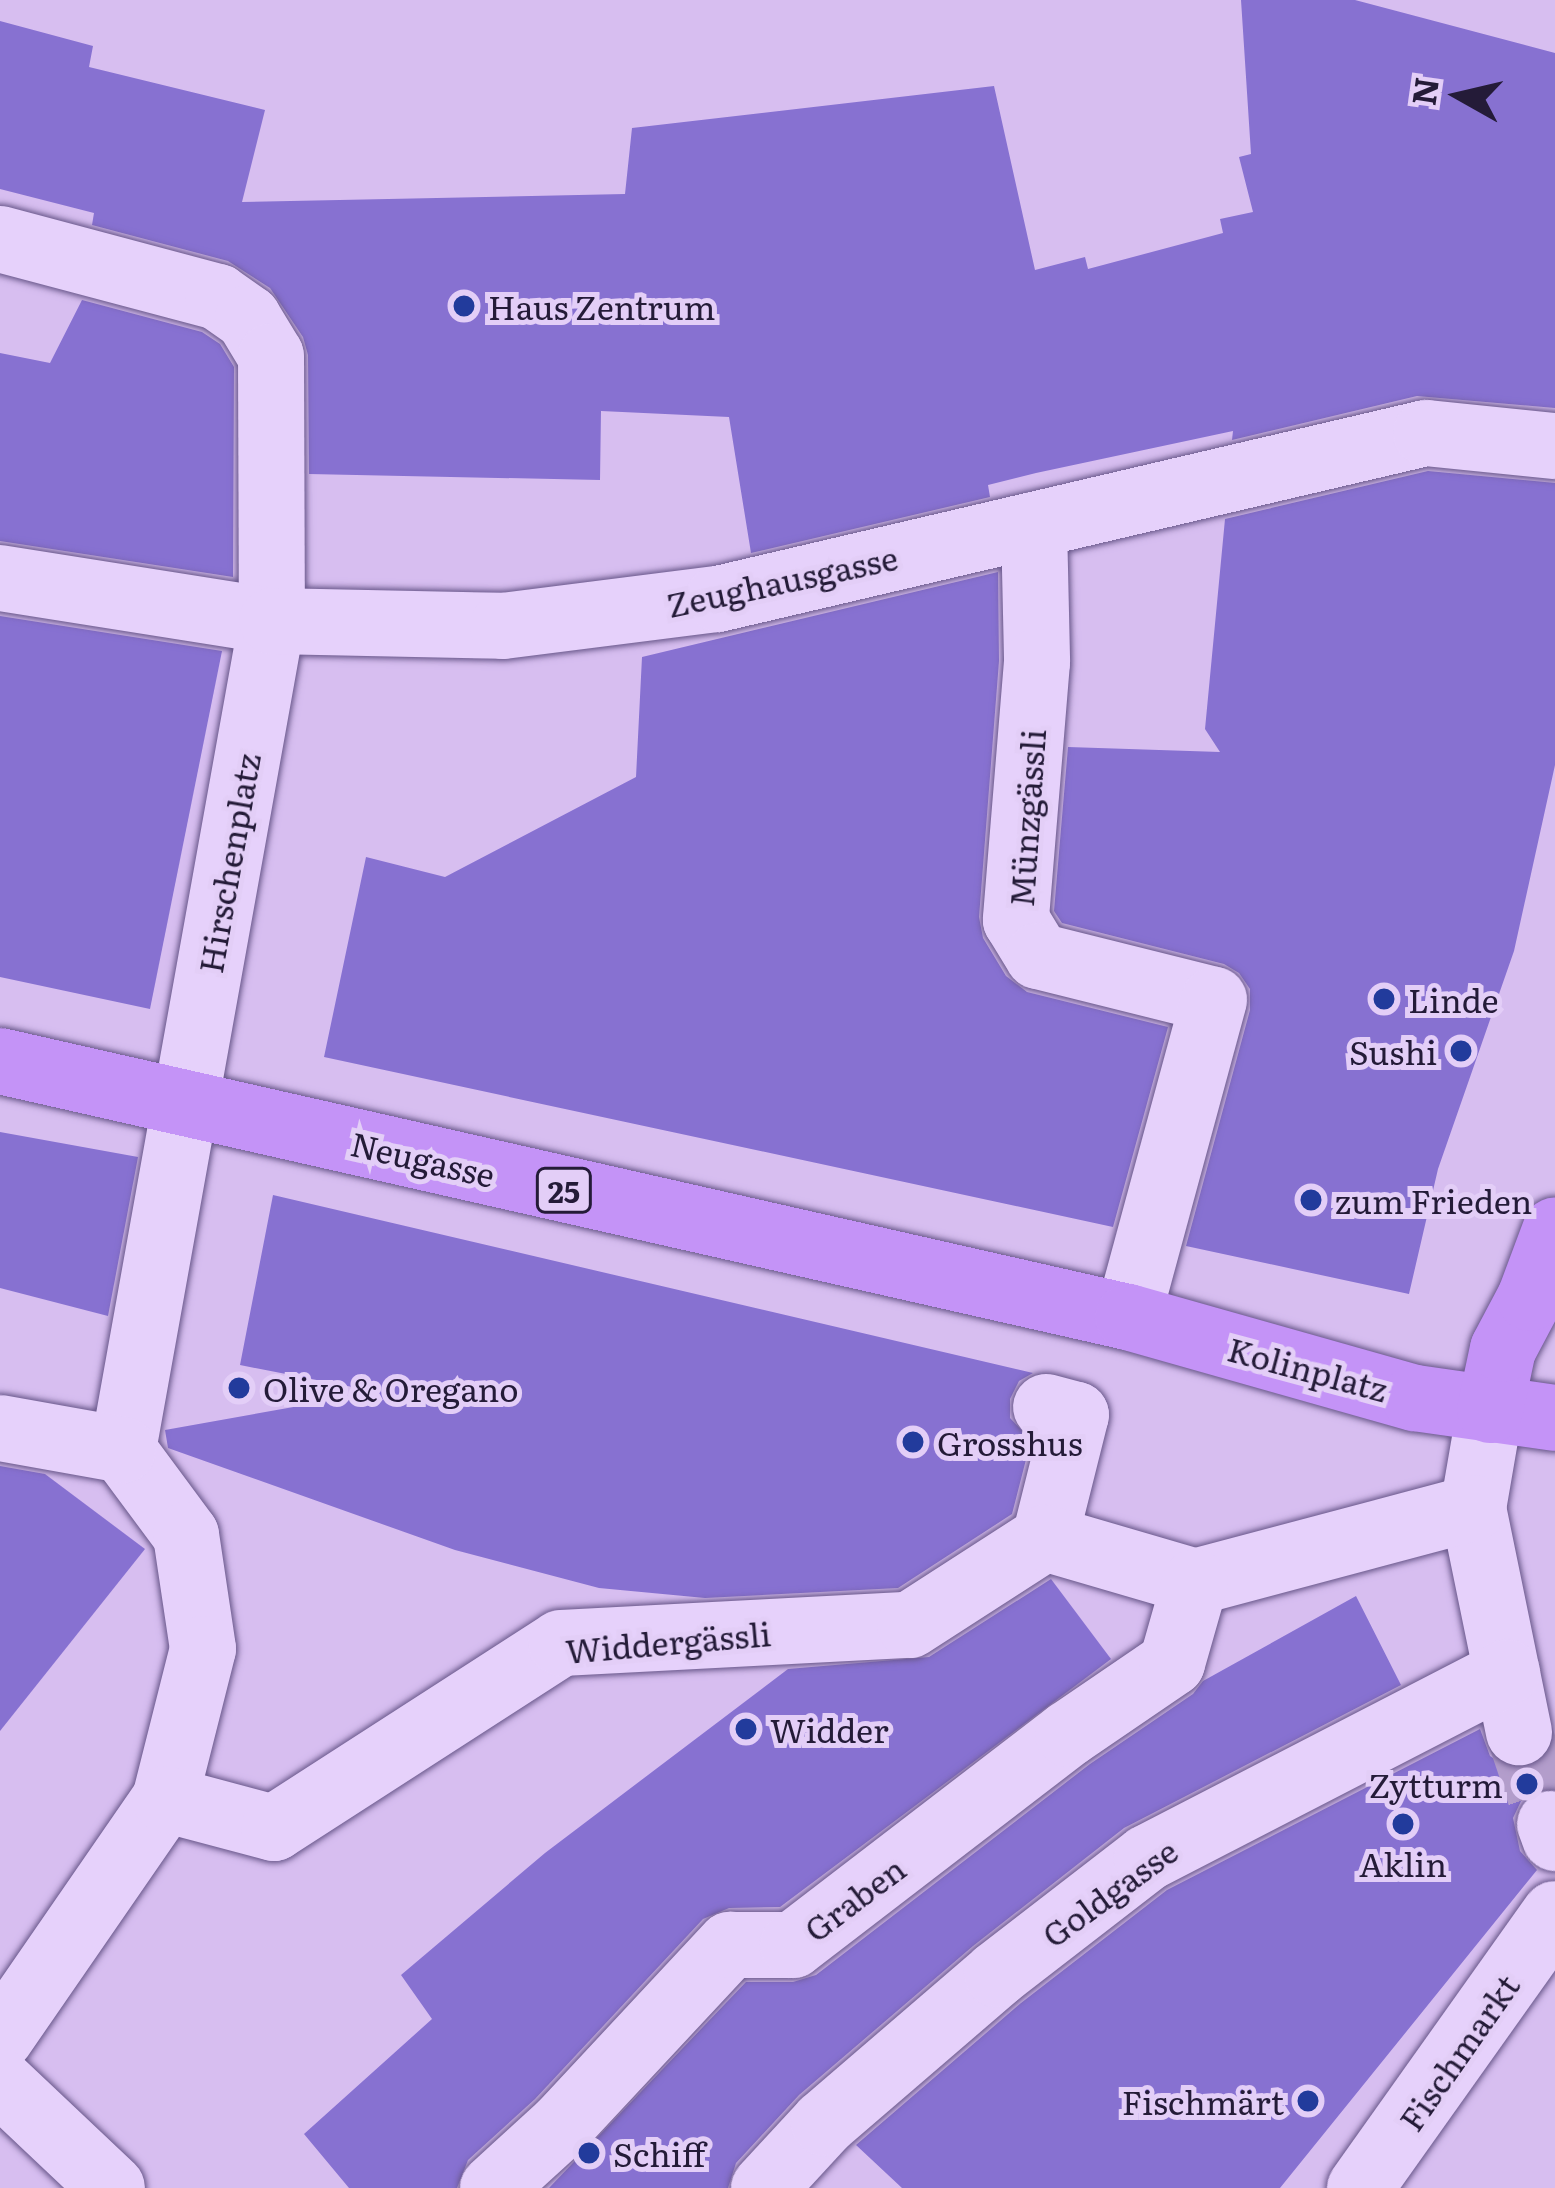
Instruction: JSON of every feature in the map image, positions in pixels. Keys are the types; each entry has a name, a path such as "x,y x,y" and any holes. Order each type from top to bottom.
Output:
{"main road":[{"name":"Neugasse","path":"0,1061 1128,1317"},
{"path":"1490,1410 1503,1349 1530,1298 1555,1231"},
{"name":"Kolinplatz","path":"1128,1317 1415,1397 1555,1418"}],"street":[{"name":"Hirschenplatz","path":"0,239 218,297 248,318 271,356 272,621 123,1450"},
{"name":"Zeughausgasse","path":"0,578 272,621 525,623 718,598 1426,433 1555,446"},
{"name":"Münzgässli","path":"1034,525 1037,662 1016,920 1038,956 1214,1000 1128,1317"},
{"path":"1046,1406 1076,1415 1045,1538 1196,1582 1473,1508 1490,1410"},
{"path":"0,1428 123,1450 186,1535 202,1649 165,1799 0,2038"},
{"name":"Goldgasse","path":"764,2188 824,2123 963,2004 1148,1858 1513,1702 1473,1508"},
{"name":"Widdergässli","path":"165,1799 274,1828 562,1643 910,1625 1045,1538"},
{"name":"Graben","path":"493,2188 561,2126 730,1945 793,1945 1068,1734 1172,1663 1196,1582"},
{"name":"Fischmarkt","path":"1371,2185 1555,1914"},
{"path":"0,2082 112,2188"}],"building":[{"path":"1241,0 1355,0 1555,53 1555,408 1417,396 1232,440 1233,431 1036,473 988,485 990,497 751,553 729,417 601,411 600,480 309,474 308,355 303,337 270,288 228,261 92,225 94,213 0,189 0,21 93,46 89,67 265,110 242,202 625,194 632,128 994,86 1035,270 1085,257 1088,269 1223,233 1220,219 1253,212 1239,157 1251,154"},
{"path":"82,300 202,332 220,344 234,367 233,577 0,541 0,353 50,363"},
{"path":"1428,471 1555,483 1555,765 1514,951 1438,1169 1409,1294 1186,1246 1250,1010 1250,989 1239,973 1224,964 1062,923 1054,911 1068,747 1220,752 1205,729 1225,519"},
{"path":"998,572 999,661 979,917 983,938 1006,976 1027,992 1168,1027 1113,1227 324,1057 366,857 445,877 636,777 642,657"},
{"path":"0,616 222,651 150,1009 0,977"},
{"path":"0,1132 138,1157 108,1316 0,1288"},
{"path":"273,1195 1033,1373 1019,1381 1010,1399 1010,1418 1031,1440 1012,1514 898,1588 705,1598 599,1588 455,1550 168,1448 165,1430 378,1392 240,1365"},
{"path":"0,1466 45,1474 145,1549 0,1731"},
{"path":"1051,1579 1111,1659 780,1907 729,1908 703,1919 535,2099 468,2160 457,2188 349,2188 304,2134 432,2019 401,1975 545,1853 788,1669 929,1657"},
{"path":"1356,1596 1401,1685 1124,1828 973,1946 799,2095 736,2163 728,2188 549,2188 746,1982 793,1982 816,1975 1090,1764 1193,1694 1203,1681"},
{"path":"1480,1729 1490,1756 1508,1768 1525,1769 1543,1761 1555,1739 1555,1787 1536,1789 1522,1799 1513,1818 1520,1851 1537,1870 1280,2188 902,2188 856,2145 1021,2003 1167,1890"}],"tunnel":[{"path":"1519,1732 1550,1824"}],"place":[{"name":"Haus Zentrum","path":"464,306"},
{"name":"Linde","path":"1384,999"},
{"name":"Sushi","path":"1461,1051"},
{"name":"zum Frieden","path":"1311,1200"},
{"name":"Olive & Oregano","path":"239,1388"},
{"name":"Grosshus","path":"913,1442"},
{"name":"Widder","path":"746,1729"},
{"name":"Zytturm","path":"1527,1784"},
{"name":"Aklin","path":"1403,1824"},
{"name":"Fischmärt","path":"1308,2101"},
{"name":"Schiff","path":"589,2153"}]}
